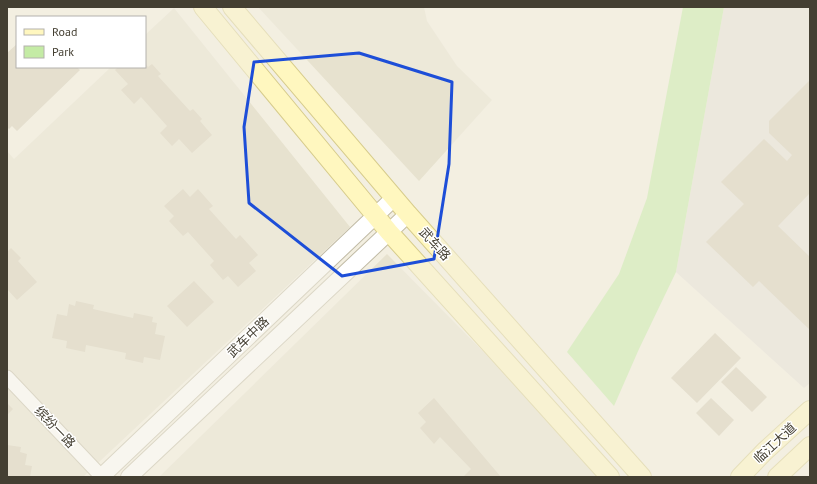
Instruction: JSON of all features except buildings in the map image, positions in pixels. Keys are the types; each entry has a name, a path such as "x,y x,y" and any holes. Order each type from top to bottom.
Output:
{"main road":[{"name":"武车路","path":"203,7 375,216 610,477"},
{"name":"武车路","path":"232,7 394,198 642,477"},
{"name":"临江大道","path":"740,477 765,451 810,410"},
{"name":"临江大道","path":"777,477 810,446"}],"street":[{"name":"武车中路","path":"102,477 394,198"},
{"name":"武车中路","path":"129,477 408,214"},
{"name":"缤纷一路","path":"7,377 102,477"}],"highlighted area":[{"path":"359,53 452,82 449,164 434,259 342,276 249,203 244,127 254,62"}],"shaded area":[{"path":"258,7 424,7 427,21 457,66 492,100 419,181"},
{"path":"724,7 810,7 810,383 804,388 676,272"},
{"path":"174,8 350,227 83,477 7,477 7,151 14,159 110,68 146,68 146,34"},
{"path":"387,254 607,477 159,477"}],"green space":[{"path":"683,7 724,7 676,272 639,349 614,406 567,352 619,274 647,198"}]}
